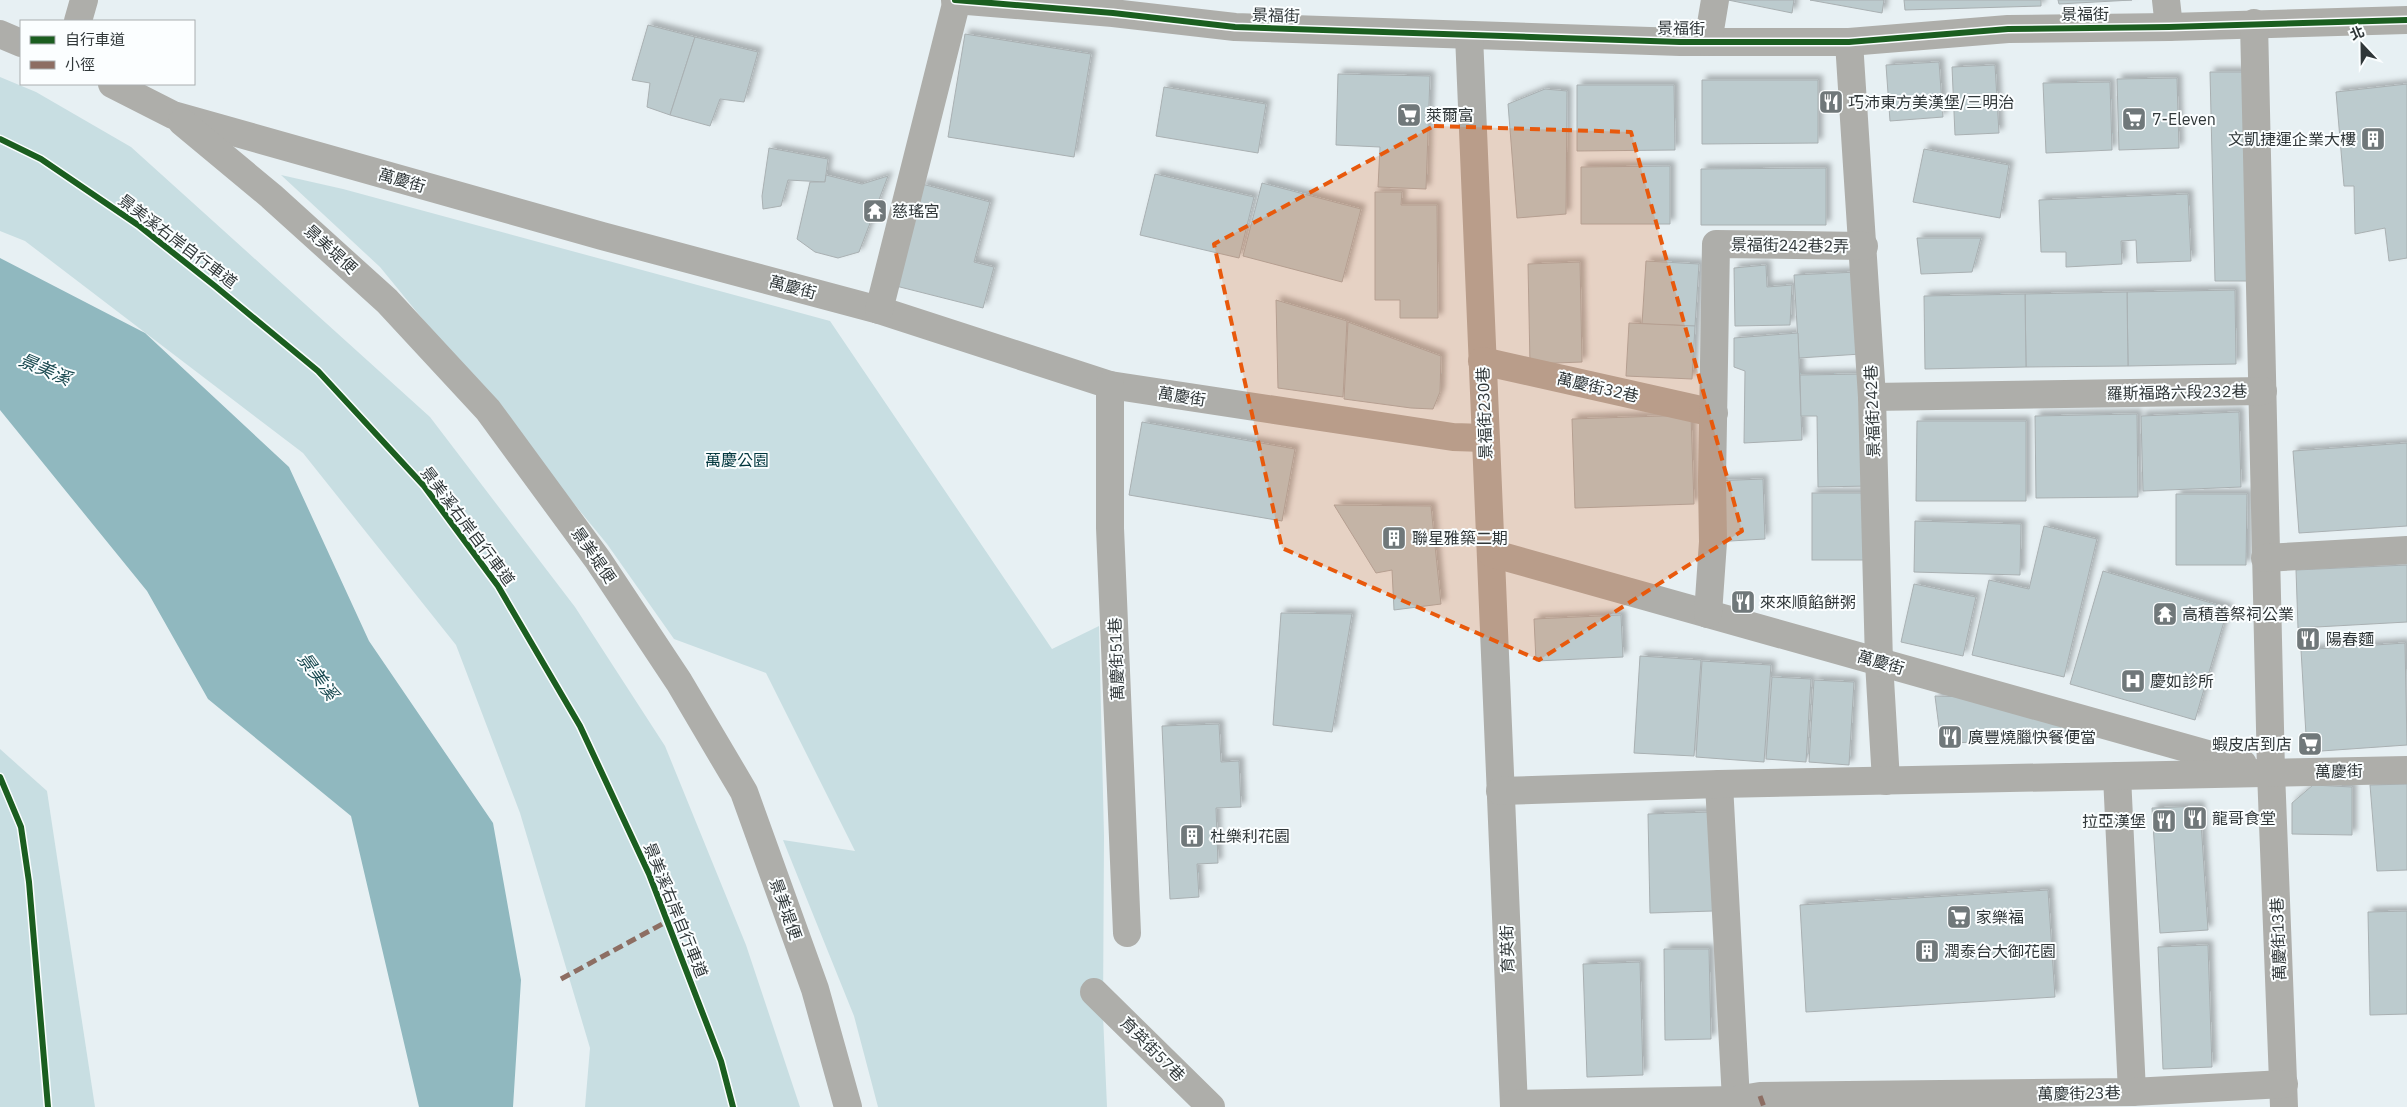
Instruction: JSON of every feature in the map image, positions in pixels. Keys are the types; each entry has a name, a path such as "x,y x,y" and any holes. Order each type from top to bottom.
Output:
{"street":[{"path":"78,20 84,0"},
{"path":"879,310 956,0"},
{"name":"景福街","path":"956,0 1113,13 1235,27 1708,42 1849,42 2008,28 2169,27 2254,23 2348,10 2407,20"},
{"path":"1708,42 1715,0"},
{"path":"2166,0 2169,27"},
{"path":"2254,23 2263,391"},
{"path":"0,34 20,43"},
{"name":"景福街230巷","path":"1469,35 1500,791"},
{"name":"景福街242巷","path":"1849,42 1864,246 1872,397 1879,662 1886,781"},
{"name":"萬慶街","path":"114,85 173,115 611,239 879,310 1110,385 1453,437 1485,438"},
{"name":"景美堤便","path":"173,115 271,196 387,301 488,410 598,560 679,682 744,792 815,989 848,1107"},
{"name":"景福街242巷2弄","path":"1714,413 1716,244 1864,246"},
{"name":"萬慶街32巷","path":"1482,361 1714,413"},
{"name":"萬慶街51巷","path":"1110,385 1110,528 1127,933"},
{"name":"羅斯福路六段232巷","path":"1872,397 2263,391 2270,772"},
{"path":"1708,614 1713,542 1714,413"},
{"path":"2265,558 2407,550"},
{"name":"萬慶街","path":"1491,553 2270,772"},
{"name":"萬慶街","path":"1500,791 1719,784 2407,770"},
{"name":"萬慶街13巷","path":"2270,772 2284,1096"},
{"path":"2117,776 2132,1092"},
{"path":"1719,784 1736,1100"},
{"name":"育英街","path":"1500,791 1514,1105"},
{"name":"育英街57巷","path":"1094,992 1211,1107"},
{"name":"萬慶街23巷","path":"1514,1105 1736,1100 1760,1096 2132,1092 2284,1096"}],"highlighted area":[{"path":"1434,126 1631,132 1742,531 1539,660 1282,548 1214,244"}],"green space":[{"path":"0,77 36,92 131,147 430,417 575,607 665,746 746,945 800,1107 585,1107 590,1048 520,813 456,645 303,453 25,241 0,231"},
{"name":"萬慶公園","path":"281,175 343,189 830,321 1052,649 1099,626 1104,836 1103,1015 1107,1107 878,1107 854,1016 783,840 855,851 766,673 674,639 607,544 380,267"},
{"path":"0,749 47,791 95,1107 0,1107"}],"water":[{"name":"景美溪","path":"0,258 145,333 289,467 369,641 493,823 521,980 513,1107 419,1107 351,816 208,699 147,591 0,410"}],"building":[{"path":"1728,0 1794,0 1792,13"},
{"path":"1810,0 1884,0 1882,13"},
{"path":"1904,0 2041,0 2041,6 1905,10"},
{"path":"2058,0 2132,0 2059,4"},
{"path":"648,25 695,37 670,115 647,107 650,83 632,80"},
{"path":"965,34 1091,54 1074,157 948,137"},
{"path":"695,37 758,52 744,102 720,99 710,126 670,115"},
{"path":"1939,62 1943,117 1890,121 1886,65"},
{"path":"1995,65 1999,133 1955,135 1952,67"},
{"path":"2210,72 2248,72 2252,281 2215,281"},
{"path":"1338,74 1430,76 1426,189 1378,187 1380,147 1336,145"},
{"path":"2177,78 2179,148 2119,150 2117,79"},
{"path":"1702,80 1818,80 1818,143 1702,144"},
{"path":"2110,82 2112,150 2046,153 2043,83"},
{"name":"文凱捷運企業大樓","path":"2407,84 2407,258 2389,261 2385,228 2355,234 2354,186 2344,186 2336,92"},
{"path":"1577,85 1674,85 1675,150 1577,151"},
{"path":"1164,87 1266,104 1258,153 1156,136"},
{"path":"1545,89 1567,91 1566,214 1517,218 1508,104"},
{"path":"769,148 828,159 825,182 788,180 781,206 763,209 762,196"},
{"path":"1924,149 2009,165 2000,218 1913,202"},
{"path":"1670,166 1670,224 1581,224 1581,167"},
{"path":"1826,168 1826,225 1701,225 1701,169"},
{"path":"1155,174 1254,197 1239,258 1140,235"},
{"path":"826,175 862,184 888,176 859,252 838,258 815,252 797,239 810,182 825,182"},
{"path":"1262,183 1361,209 1342,282 1243,256"},
{"path":"922,184 990,202 974,262 994,267 983,308 896,286"},
{"path":"1375,192 1402,192 1401,205 1437,205 1438,318 1400,318 1400,300 1375,300"},
{"path":"2188,194 2191,261 2137,263 2136,240 2121,241 2122,264 2066,267 2066,252 2041,252 2039,200"},
{"path":"1917,238 1981,238 1972,272 1921,274"},
{"path":"1646,261 1699,264 1695,326 1642,324"},
{"path":"1580,262 1582,362 1530,364 1528,264"},
{"path":"1766,265 1767,287 1792,285 1790,325 1735,326 1734,268"},
{"path":"1857,272 1861,354 1799,358 1794,275"},
{"path":"2235,290 2236,364 2128,366 2127,292"},
{"path":"2127,292 2128,366 2026,367 2025,294"},
{"path":"2025,294 2026,367 1925,369 1924,296"},
{"path":"1276,300 1347,321 1343,397 1278,388"},
{"path":"1348,322 1441,356 1440,392 1433,409 1344,399"},
{"path":"1629,323 1695,326 1692,379 1626,376"},
{"path":"1798,333 1802,440 1744,443 1745,371 1734,367 1734,338"},
{"path":"1867,374 1869,486 1818,487 1817,416 1801,416 1800,375"},
{"path":"2239,412 2241,487 2143,491 2141,416"},
{"path":"2137,414 2138,497 2036,498 2035,416"},
{"path":"1691,415 1694,504 1575,508 1572,419"},
{"path":"1917,421 2026,421 2026,501 1916,501"},
{"path":"1142,422 1295,449 1282,521 1129,495"},
{"path":"2407,443 2407,526 2299,533 2293,451"},
{"path":"1763,479 1765,539 1713,542 1712,481"},
{"path":"1812,493 1870,493 1870,560 1812,560"},
{"path":"2176,494 2247,494 2246,565 2176,565"},
{"name":"聯星雅築二期","path":"1334,505 1431,506 1441,604 1394,610 1392,570 1376,573"},
{"path":"1915,521 2021,524 2020,575 1914,572"},
{"path":"2044,526 2097,539 2064,677 1972,655 1989,580 2029,589"},
{"path":"2407,565 2407,622 2298,628 2296,570"},
{"path":"2103,571 2228,608 2195,720 2070,684"},
{"path":"1914,584 1976,597 1963,656 1901,642"},
{"path":"1281,613 1352,614 1332,732 1273,725"},
{"path":"1621,615 1623,657 1536,661 1534,619"},
{"path":"2405,643 2407,745 2307,752 2301,650"},
{"path":"1640,656 1701,660 1694,756 1634,753"},
{"path":"1702,661 1771,665 1764,762 1696,757"},
{"path":"1772,677 1811,679 1806,762 1766,759"},
{"path":"1814,680 1854,682 1849,765 1809,762"},
{"path":"1935,696 1968,697 2066,727 2068,740 1941,743"},
{"name":"杜樂利花園","path":"1219,724 1221,762 1239,761 1241,807 1216,808 1218,863 1197,864 1199,897 1170,899 1162,726"},
{"path":"2407,784 2407,870 2377,871 2370,785"},
{"path":"2313,785 2352,787 2352,835 2292,834 2292,803"},
{"path":"2200,806 2208,930 2160,933 2152,808"},
{"path":"1710,812 1713,911 1650,913 1648,814"},
{"name":"潤泰台大御花園","path":"2048,890 2055,997 1806,1012 1800,905"},
{"path":"2407,911 2407,1014 2370,1015 2368,912"},
{"path":"2208,945 2212,1067 2163,1069 2158,947"},
{"path":"1664,949 1709,949 1711,1039 1665,1040"},
{"path":"1640,962 1643,1075 1587,1077 1583,964"}],"marked path":[{"path":"561,979 666,922"},
{"path":"1760,1096 1764,1107"}],"cycle path":[{"path":"955,0 1113,13 1235,27 1680,42 1849,42 2008,29 2169,27 2407,20"},
{"name":"景美溪右岸自行車道","path":"0,139 41,159 138,225 215,286 318,371 424,486 498,586 580,726 649,874 721,1061 733,1107"},
{"path":"0,777 21,827 29,882 48,1107"}],"place":[{"name":"巧沛東方美漢堡/三明治","path":"1831,102"},
{"name":"萊爾富","path":"1409,115"},
{"name":"7-Eleven","path":"2134,119"},
{"name":"文凱捷運企業大樓","path":"2373,139"},
{"name":"慈瑤宮","path":"875,211"},
{"name":"聯星雅築二期","path":"1394,538"},
{"name":"來來順餡餅粥","path":"1743,602"},
{"name":"高積善祭祠公業","path":"2165,614"},
{"name":"陽春麵","path":"2308,639"},
{"name":"慶如診所","path":"2133,681"},
{"name":"廣豐燒臘快餐便當","path":"1950,737"},
{"name":"蝦皮店到店","path":"2310,744"},
{"name":"龍哥食堂","path":"2195,818"},
{"name":"拉亞漢堡","path":"2164,821"},
{"name":"杜樂利花園","path":"1192,836"},
{"name":"家樂福","path":"1959,917"},
{"name":"潤泰台大御花園","path":"1927,951"}]}
